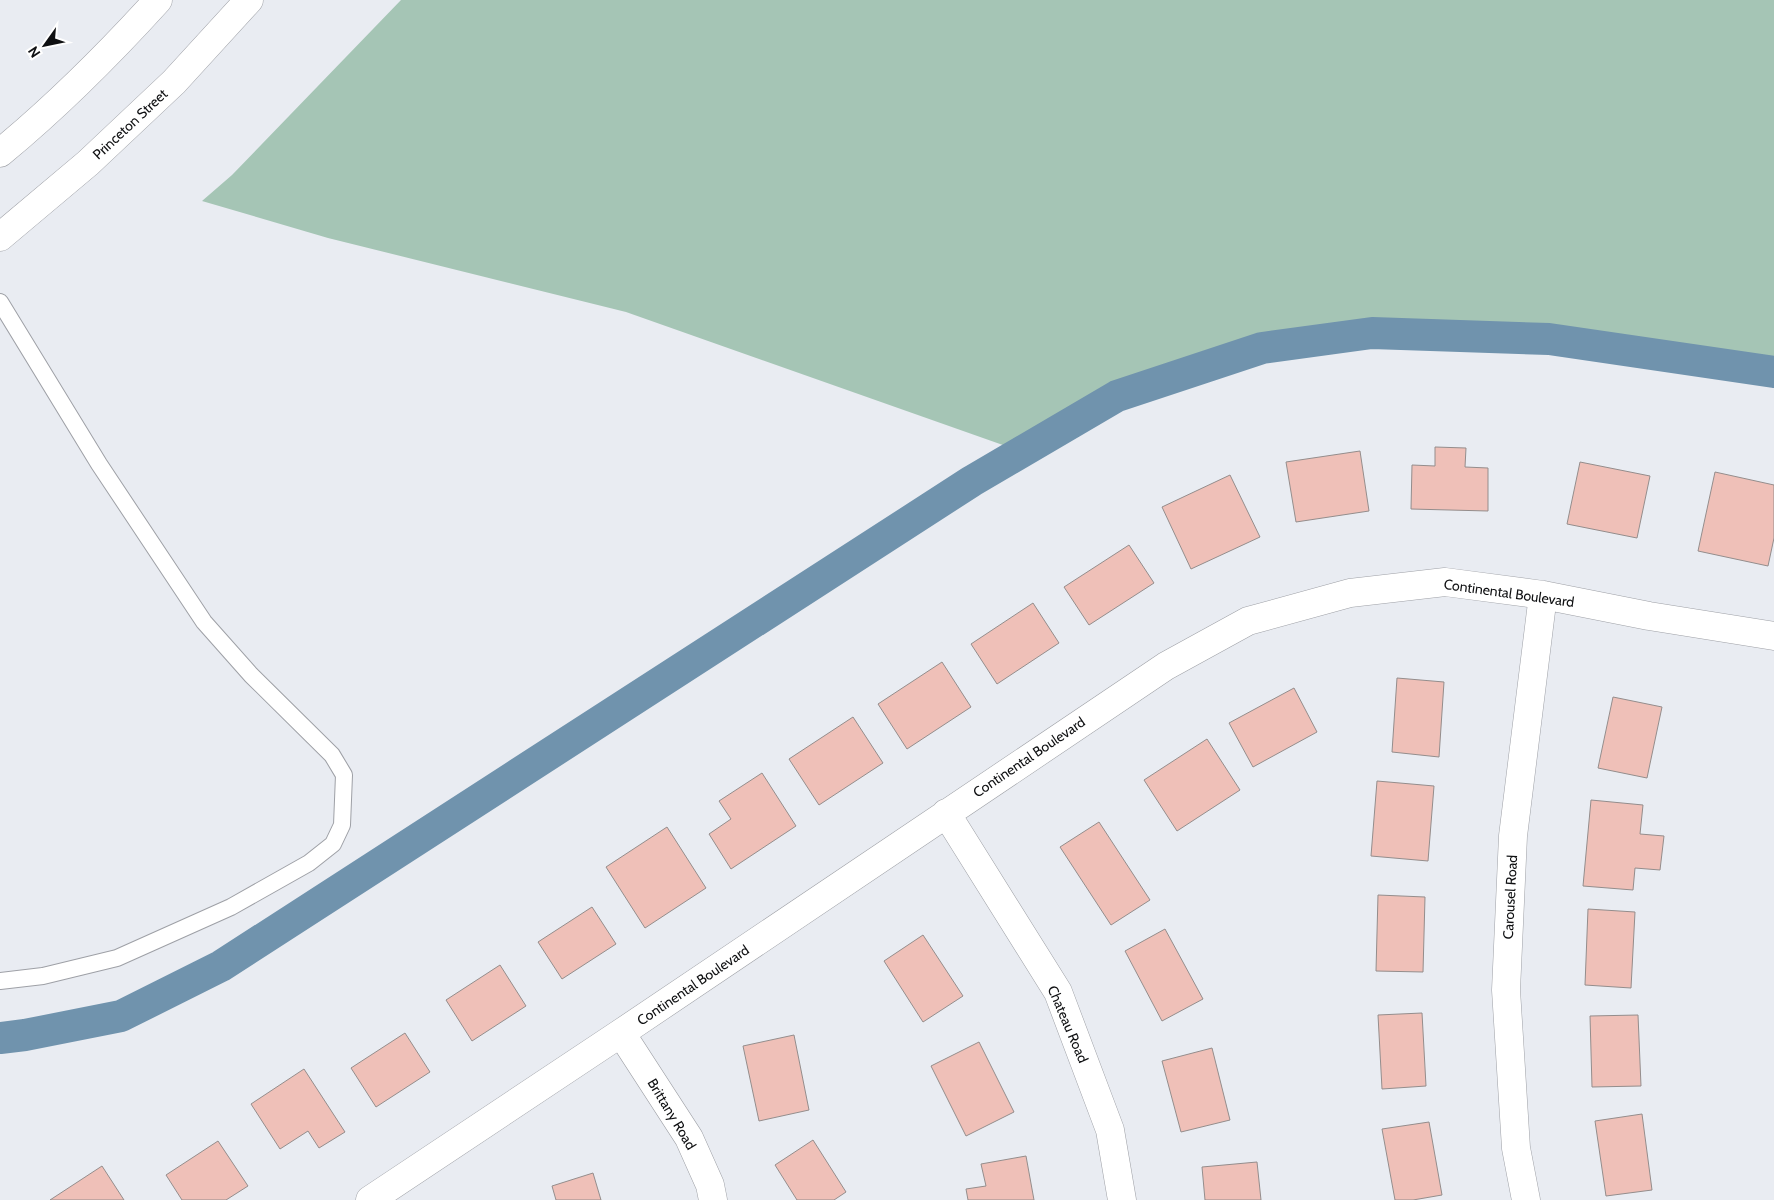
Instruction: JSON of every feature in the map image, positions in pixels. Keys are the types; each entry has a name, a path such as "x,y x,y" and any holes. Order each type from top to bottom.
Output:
{"street":[{"path":"0,152 31,128 112,50 158,0"},
{"name":"Princeton Street","path":"0,237 88,163 174,82 249,0"},
{"name":"Continental Boulevard","path":"370,1200 1166,666 1248,622 1350,593 1445,582 1543,595 1649,616 1774,636"},
{"name":"Carousel Road","path":"1526,1200 1516,1148 1506,990 1513,836 1543,595"},
{"name":"Chateau Road","path":"946,813 1058,992 1110,1130 1122,1200"},
{"name":"Brittany Road","path":"621,1033 689,1138 710,1185 713,1200"}],"lane":[{"path":"0,302 98,464 204,622 251,675 332,755 344,776 342,825 333,844 309,863 231,907 117,958 43,976 0,981"}],"green space":[{"path":"401,0 1774,0 1774,381 1561,351 1333,343 1144,381 1017,450 626,312 328,238 202,201 232,175"}],"building":[{"path":"1435,447 1466,448 1465,467 1488,468 1488,511 1411,509 1412,465 1435,466"},
{"path":"1360,451 1369,511 1296,522 1286,462"},
{"path":"1580,462 1650,476 1637,538 1567,524"},
{"path":"1715,472 1774,485 1774,538 1768,566 1698,551"},
{"path":"1230,475 1260,537 1191,569 1162,507"},
{"path":"1129,545 1154,583 1089,625 1064,587"},
{"path":"1033,603 1059,643 997,684 971,644"},
{"path":"942,662 971,707 907,749 878,704"},
{"path":"1397,678 1444,682 1439,757 1392,752"},
{"path":"1294,688 1317,732 1253,767 1229,723"},
{"path":"1613,697 1662,707 1647,778 1598,768"},
{"path":"853,717 883,763 819,805 789,759"},
{"path":"1207,739 1240,790 1177,831 1144,780"},
{"path":"762,773 796,826 731,869 709,834 731,819 719,801"},
{"path":"1377,781 1434,786 1428,861 1371,856"},
{"path":"1591,800 1643,805 1640,834 1664,836 1660,870 1635,868 1633,890 1583,886"},
{"path":"1099,822 1150,900 1111,925 1060,847"},
{"path":"667,827 706,888 645,928 606,867"},
{"path":"1378,895 1425,897 1423,972 1376,971"},
{"path":"592,907 616,944 562,979 538,942"},
{"path":"1588,909 1635,912 1631,988 1585,985"},
{"path":"1165,929 1203,999 1162,1021 1125,951"},
{"path":"923,935 963,996 923,1022 884,961"},
{"path":"500,965 526,1006 472,1041 446,1000"},
{"path":"1422,1013 1426,1086 1382,1089 1378,1015"},
{"path":"1638,1015 1641,1086 1592,1087 1590,1016"},
{"path":"405,1033 430,1072 376,1107 351,1068"},
{"path":"794,1035 809,1110 759,1121 743,1046"},
{"path":"979,1042 1014,1112 966,1136 931,1066"},
{"path":"1212,1048 1230,1120 1181,1132 1162,1061"},
{"path":"304,1069 345,1132 319,1148 308,1131 280,1149 251,1104"},
{"path":"1642,1114 1652,1190 1606,1196 1595,1121"},
{"path":"1429,1122 1442,1195 1413,1200 1395,1200 1382,1129"},
{"path":"813,1140 846,1192 834,1200 797,1200 775,1165"},
{"path":"218,1141 248,1186 226,1200 182,1200 166,1175"},
{"path":"1026,1156 1034,1200 968,1200 966,1189 986,1186 981,1164"},
{"path":"1257,1162 1261,1200 1205,1200 1202,1167"},
{"path":"102,1166 124,1200 50,1200"},
{"path":"593,1173 601,1200 556,1200 552,1186"}],"waterway":[{"path":"0,1038 25,1035 121,1016 221,966 972,481 1117,396 1262,348 1372,333 1549,339 1774,372"}]}
